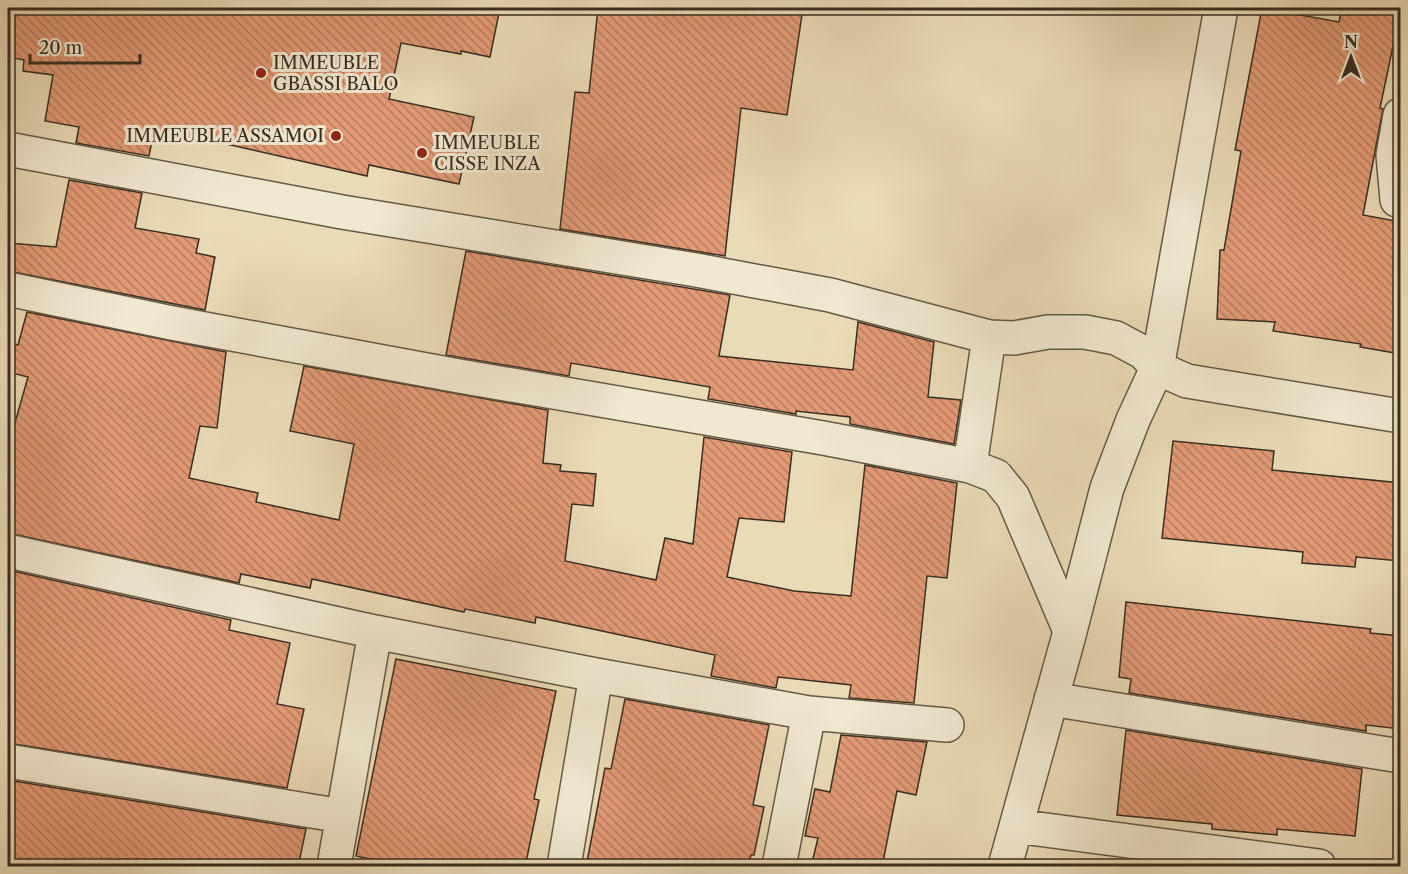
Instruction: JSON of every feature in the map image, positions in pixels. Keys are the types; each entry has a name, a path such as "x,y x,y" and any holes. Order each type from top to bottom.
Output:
{"street":[{"path":"1005,867 1107,488 1129,429 1157,368 1221,8"},
{"path":"1401,115 1392,155 1397,200 1401,201"},
{"path":"8,149 342,212 696,270 797,289 989,337 1014,338 1048,332 1085,332 1116,338 1144,354 1157,368 1186,381 1401,416"},
{"path":"8,289 172,323 447,374 811,436 970,466 996,476 1013,497 1070,631"},
{"path":"970,466 989,337"},
{"path":"8,551 375,632 596,675 809,712 947,725"},
{"path":"334,867 375,632"},
{"path":"564,867 596,675"},
{"path":"1051,699 1401,756"},
{"path":"780,867 809,712"},
{"path":"8,761 342,816"},
{"path":"1016,826 1319,867"}],"building":[{"path":"31,8 500,8 490,57 401,43 389,99 474,117 459,184 369,165 367,176 200,138 199,141 153,135 149,156 76,143 79,127 45,121 53,75 23,71 24,60 8,57 8,9 30,12"},
{"path":"598,8 803,8 787,115 741,108 725,256 560,229 575,92 589,93"},
{"path":"1262,8 1339,22 1342,8 1401,8 1380,108 1383,109 1363,215 1401,222 1401,354 1360,347 1361,344 1273,331 1275,322 1217,319 1220,250 1224,250 1241,151 1235,150"},
{"path":"69,180 142,193 135,228 199,239 196,253 215,257 205,310 8,271 9,243 56,247"},
{"path":"466,251 730,295 719,356 853,370 858,322 934,342 928,397 961,400 954,444 850,424 850,417 796,411 796,414 708,399 710,387 571,363 569,376 446,355"},
{"path":"27,312 226,352 217,428 200,426 189,478 258,493 256,502 339,520 354,444 290,431 304,366 548,410 543,463 561,465 560,471 596,474 593,506 572,504 565,561 656,580 665,538 693,544 704,437 792,452 784,522 739,518 727,577 794,591 851,596 865,465 957,483 947,578 927,576 914,703 849,698 851,685 778,677 776,688 711,676 715,655 536,617 535,623 465,609 464,612 312,579 310,588 241,574 239,583 8,533 8,447 28,377 8,372 8,342 18,345"},
{"path":"1173,441 1274,451 1272,470 1401,483 1401,561 1356,557 1355,567 1302,563 1303,552 1162,538"},
{"path":"8,570 231,620 229,630 290,643 277,704 304,709 287,788 8,743"},
{"path":"1126,602 1371,629 1370,633 1401,636 1401,729 1366,725 1366,731 1129,693 1131,679 1119,677"},
{"path":"396,659 556,691 534,799 539,800 525,867 464,867 427,859 425,867 406,867 356,856"},
{"path":"625,699 769,725 753,805 764,807 754,855 751,855 748,867 586,867 605,768 611,769"},
{"path":"1126,730 1362,769 1355,836 1277,829 1277,835 1212,829 1212,824 1117,815"},
{"path":"841,735 927,742 916,795 897,791 882,867 811,867 818,838 805,836 815,789 830,792"},
{"path":"8,780 306,829 298,867 8,867"}],"place":[{"name":"IMMEUBLE GBASSI BALO","path":"261,73"},
{"name":"IMMEUBLE ASSAMOI","path":"336,136"},
{"name":"IMMEUBLE CISSE INZA","path":"422,153"}]}
